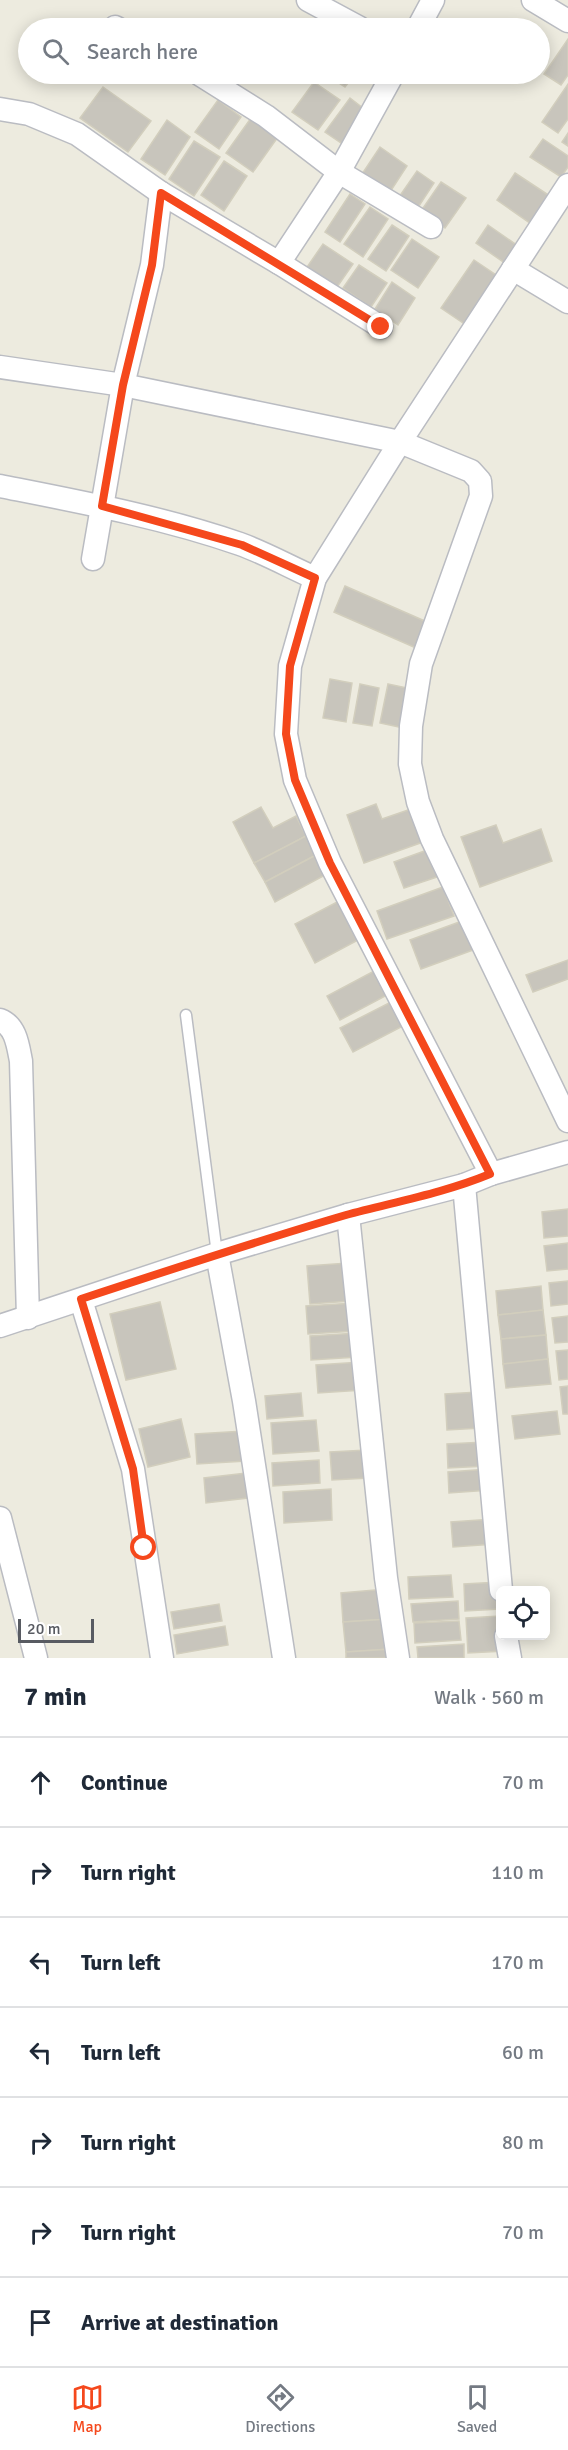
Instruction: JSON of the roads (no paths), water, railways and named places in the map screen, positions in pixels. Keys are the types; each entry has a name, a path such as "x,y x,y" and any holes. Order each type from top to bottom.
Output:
{"street":[{"path":"308,0 341,18"},
{"path":"424,18 434,0"},
{"path":"533,0 568,21"},
{"path":"215,84 266,116 339,172 431,227"},
{"path":"279,263 339,172 387,84"},
{"path":"0,109 28,114 77,134 161,193 381,327"},
{"path":"490,1174 330,863 295,780 286,734 290,666 315,578 400,442 568,185"},
{"path":"93,559 123,385 152,265 161,193"},
{"path":"513,269 568,302"},
{"path":"0,367 123,385 400,442 471,471 480,482 481,496 421,664 411,726 410,764 418,802 432,839 568,1121"},
{"path":"0,486 102,506 242,545 315,578"},
{"path":"0,1020 7,1022 16,1039 21,1061 28,1318"},
{"path":"0,1326 217,1254 348,1215 464,1185 490,1174 568,1152"},
{"path":"464,1185 501,1586"},
{"path":"348,1215 386,1578 398,1658"},
{"path":"217,1254 244,1401 284,1658"},
{"path":"81,1299 133,1469 162,1658"},
{"path":"0,1518 36,1658"},
{"path":"507,1640 510,1658"}],"lane":[{"path":"186,1016 217,1254"}]}
